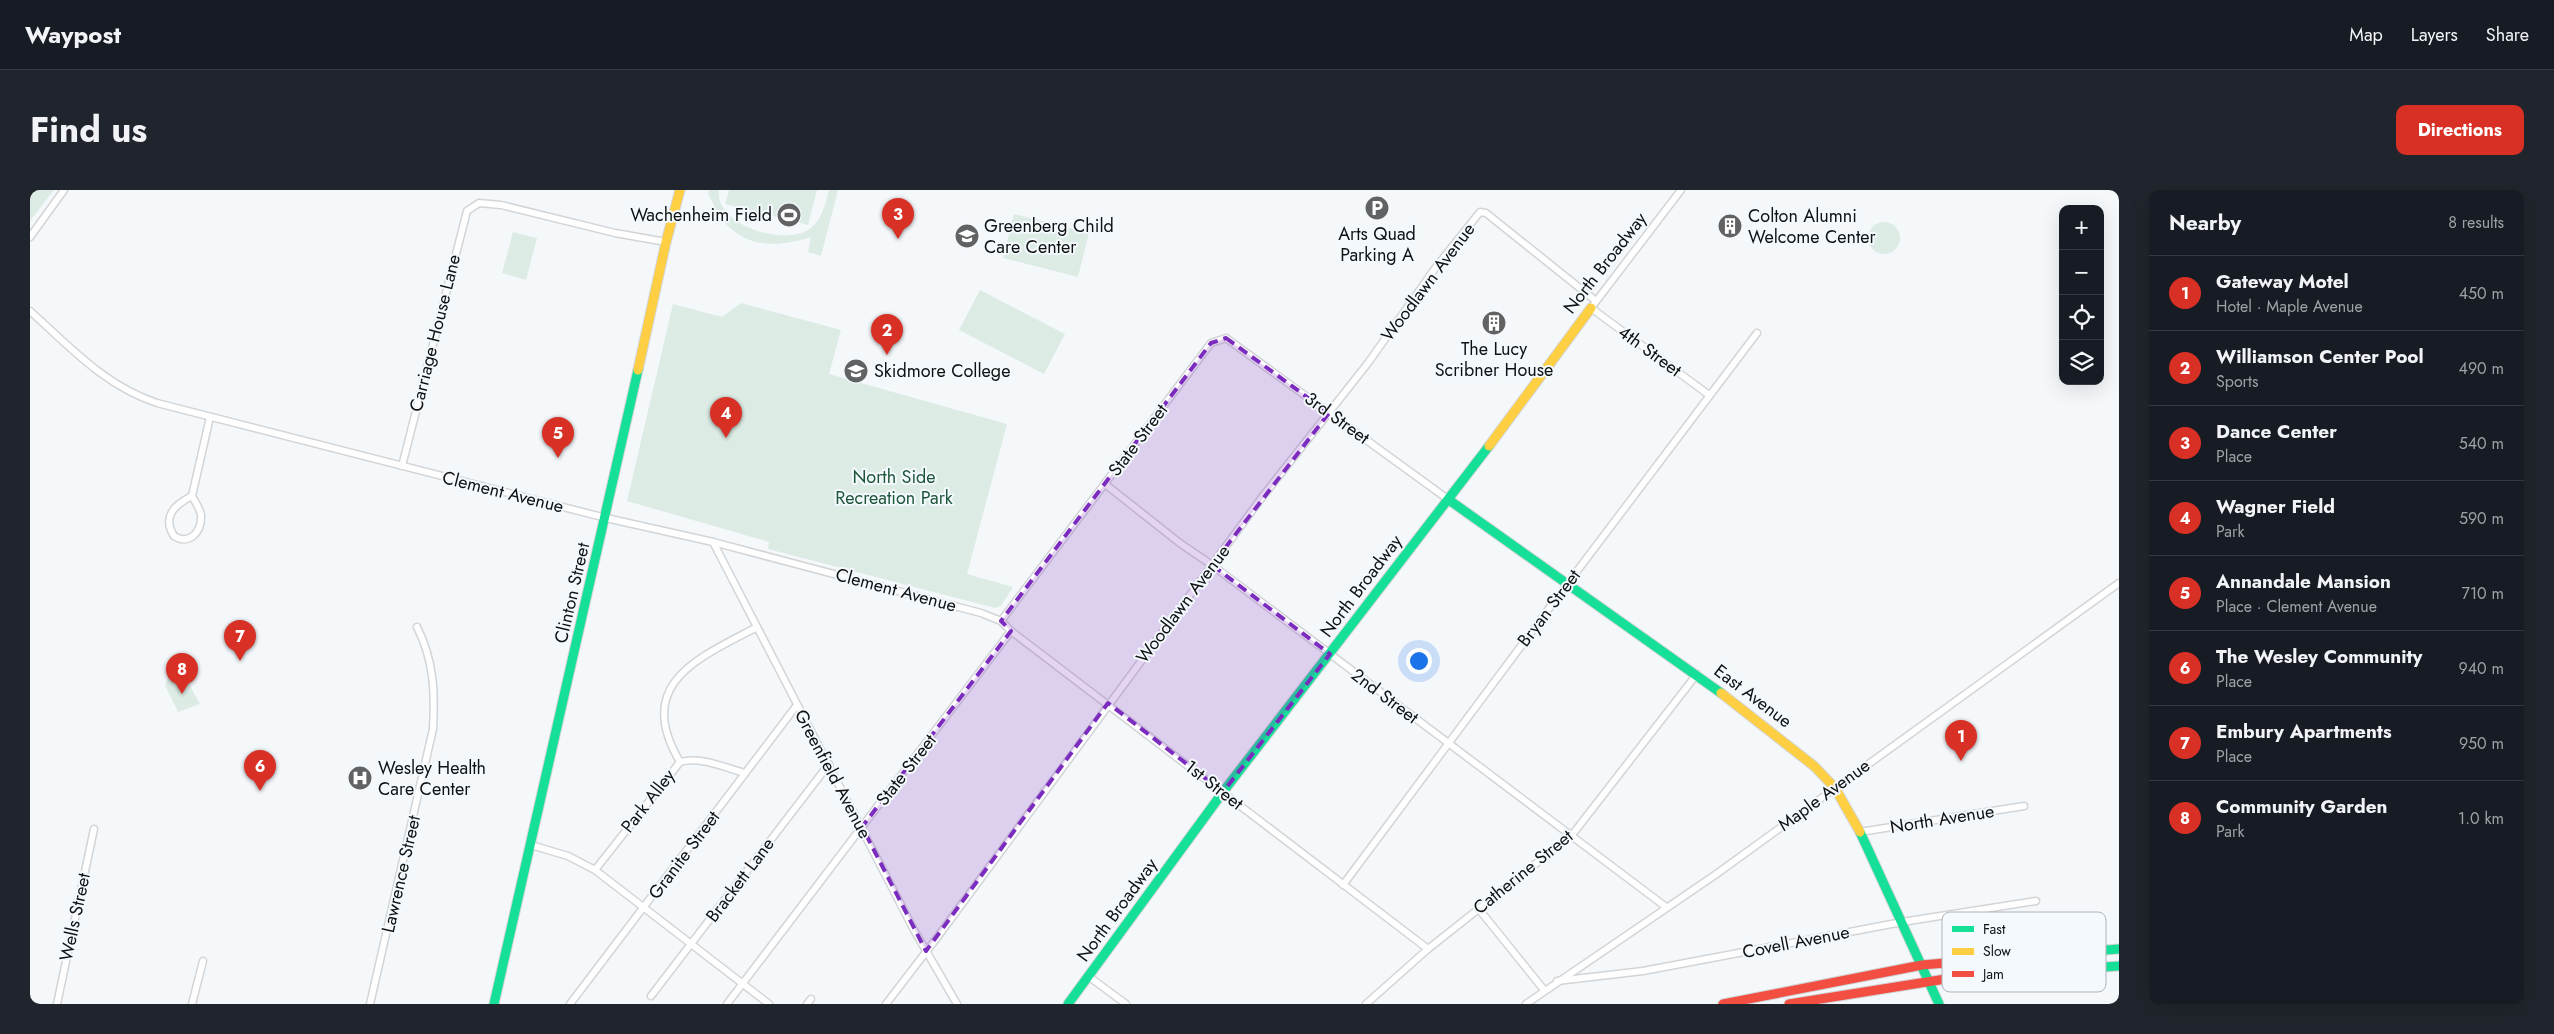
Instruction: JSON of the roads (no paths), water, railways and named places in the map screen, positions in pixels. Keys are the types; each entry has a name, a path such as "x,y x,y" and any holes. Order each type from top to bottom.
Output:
{"main road":[{"name":"Clinton Street","path":"494,1004 606,518 666,242 680,190"},
{"name":"North Broadway","path":"1068,1004 1223,792 1449,500 1593,304"},
{"name":"East Avenue","path":"1449,500 1697,674 1787,742 1835,788 1860,832 1939,1004"},
{"path":"2106,950 2119,949"},
{"path":"1722,1004 1922,965 1942,963"},
{"path":"2106,967 2119,966"},
{"path":"1789,1004 1942,979"}],"street":[{"path":"30,237 64,190"},
{"name":"North Broadway","path":"1593,304 1681,190"},
{"name":"Carriage House Lane","path":"402,466 467,211 476,205 485,203 500,205 615,233 666,242"},
{"name":"Woodlawn Avenue","path":"886,1004 1108,703 1263,496 1329,413 1442,260 1480,212 1486,213"},
{"name":"4th Street","path":"1486,213 1593,304 1709,395"},
{"name":"Clement Avenue","path":"30,312 115,385 145,399 606,518 713,542 981,613 1002,621"},
{"name":"Bryan Street","path":"1343,885 1758,332"},
{"name":"3rd Street","path":"1226,338 1449,500"},
{"name":"State Street","path":"1002,621 1211,343 1226,338"},
{"path":"192,496 177,505 168,516 168,522 174,536 184,540 190,539 199,528 201,514 192,496 210,417"},
{"name":"2nd Street","path":"1105,484 1181,544 1212,565 1572,835 1666,908"},
{"name":"Greenfield Avenue","path":"713,542 926,951 957,1004"},
{"name":"Maple Avenue","path":"1526,1004 1666,908 2119,583"},
{"name":"1st Street","path":"1002,621 1011,631 1108,703 1428,949"},
{"path":"680,762 667,733 664,714 668,696 676,677 691,663 757,627"},
{"name":"Lawrence Street","path":"370,1004 433,729 435,690 427,651 416,628"},
{"name":"State Street","path":"727,1004 1011,631"},
{"name":"Catherine Street","path":"1366,1004 1428,949 1572,835 1697,674"},
{"name":"Granite Street","path":"570,1004 797,705"},
{"name":"Park Alley","path":"595,870 680,762 687,760 710,763 745,773"},
{"name":"Brackett Lane","path":"651,996 829,764"},
{"name":"North Avenue","path":"1860,832 2024,806"},
{"name":"Wells Street","path":"57,1004 94,830"},
{"path":"531,845 568,856 595,870 769,1004"},
{"name":"Covell Avenue","path":"1966,912 2036,901"},
{"path":"1478,908 1544,990"},
{"name":"Covell Avenue","path":"1556,982 1652,970 1942,916"},
{"path":"192,1004 203,961"},
{"path":"1088,976 1126,1004"}],"place":[{"name":"Arts Quad Parking A","path":"1377,208"},
{"name":"Wachenheim Field","path":"789,215"},
{"name":"Colton Alumni Welcome Center","path":"1730,226"},
{"name":"Greenberg Child Care Center","path":"967,236"},
{"name":"Dance Center","path":"898,239"},
{"name":"The Lucy Scribner House","path":"1494,323"},
{"name":"Williamson Center Pool","path":"887,355"},
{"name":"Skidmore College","path":"856,371"},
{"name":"Wagner Field","path":"726,438"},
{"name":"Annandale Mansion","path":"558,458"},
{"name":"Embury Apartments","path":"240,661"},
{"name":"Community Garden","path":"182,694"},
{"name":"Gateway Motel","path":"1961,761"},
{"name":"Wesley Health Care Center","path":"360,778"},
{"name":"The Wesley Community","path":"260,791"}],"park label":[{"name":"North Side Recreation Park","path":"894,487"}]}
